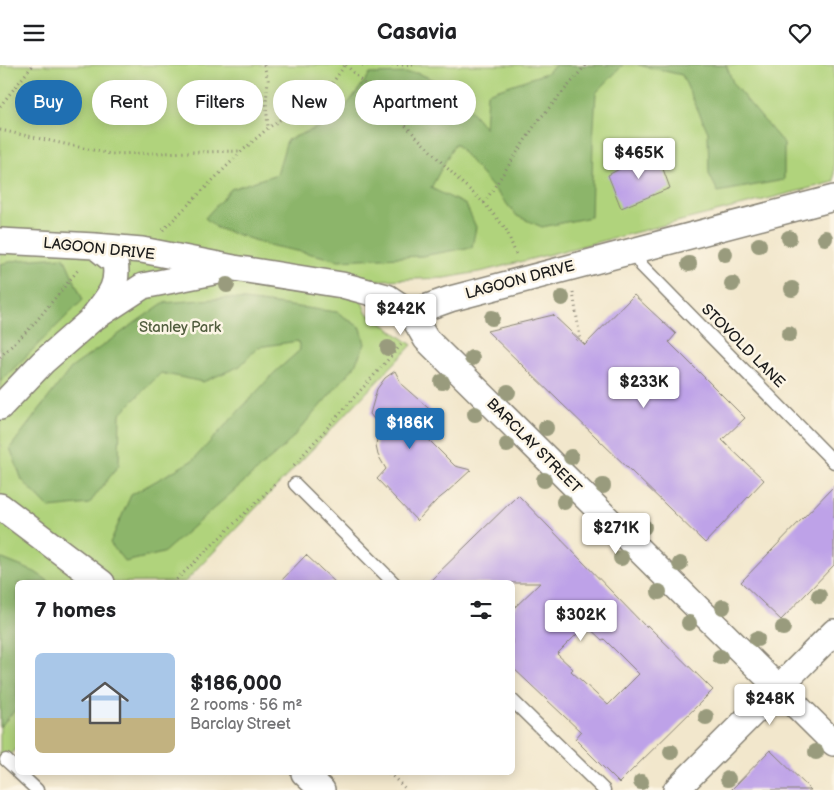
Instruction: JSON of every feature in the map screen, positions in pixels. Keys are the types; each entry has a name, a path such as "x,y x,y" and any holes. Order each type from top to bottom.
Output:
{"street":[{"name":"LAGOON DRIVE","path":"0,241 95,246 142,251 234,269 342,285 387,297 411,313 450,299 834,198"},
{"path":"91,320 113,291 117,274 115,262 95,246"},
{"path":"0,407 43,362 91,320 144,286 234,269"},
{"name":"BARCLAY STREET","path":"411,313 426,339 834,743"},
{"path":"0,506 98,580"},
{"path":"676,790 834,632"},
{"path":"306,775 322,790"}],"lane":[{"name":"STOVOLD LANE","path":"632,251 642,267 834,462"},
{"path":"295,484 391,580"},
{"path":"515,703 604,790"},
{"path":"6,760 15,769"},
{"path":"21,775 38,790"}],"path":[{"path":"0,106 33,65"},
{"path":"264,65 268,80 266,103 268,128"},
{"path":"161,232 242,151 268,128 330,85 346,65 484,203 506,229 519,261"},
{"path":"362,65 414,65"},
{"path":"484,203 537,122 586,65"},
{"path":"0,130 110,154 242,151"},
{"path":"0,357 33,325 80,268"},
{"path":"573,289 580,338 575,343"},
{"path":"293,466 393,354 407,341"},
{"path":"176,580 279,480"},
{"path":"392,775 407,790"}],"green space":[{"name":"Stanley Park","path":"0,65 834,65 834,182 484,271 445,278 354,281 366,312 412,345 187,580 15,580 15,750 0,766"},
{"path":"556,65 623,65 596,93 591,217 542,227 517,216 455,143 431,188 466,205 476,227 472,247 422,256 339,260 269,245 217,228 205,218 231,189 277,174 287,140 324,125 345,125 345,108 355,94 355,125 476,125 476,117 485,128 487,93 546,73"},
{"path":"638,65 726,65 734,85 784,144 784,180 718,192 709,174 708,132 682,75"},
{"path":"417,73 435,80 366,80 370,74"},
{"path":"64,257 83,300 0,382 0,264 19,260"},
{"path":"229,298 337,312 361,328 365,344 354,367 286,445 163,553 125,562 110,543 131,495 193,460 274,373 300,350 298,341 258,347 240,366 203,382 161,373 120,414 119,465 89,504 49,508 22,480 10,448 71,368 163,303"},
{"path":"0,558 35,572 47,580 15,580 15,710 0,727"}],"building":[{"path":"656,150 670,188 621,208 608,175"},
{"path":"634,295 676,334 669,342 745,418 722,440 764,480 705,543 487,331 553,315 585,345"},
{"path":"395,371 402,385 436,415 421,432 455,466 471,470 417,521 377,479 386,469 378,455 376,446 377,437 382,429 370,414 377,389 385,378"},
{"path":"834,486 834,565 781,620 741,582"},
{"path":"518,495 646,627 647,625 713,690 619,783 575,739 581,732 515,670 515,607 540,583 515,583 515,580 431,580","holes":["586,625 602,640 604,639 639,674 608,705 571,671 573,669 557,654"]},
{"path":"306,555 333,580 282,580"},
{"path":"770,750 811,790 731,790"}]}
